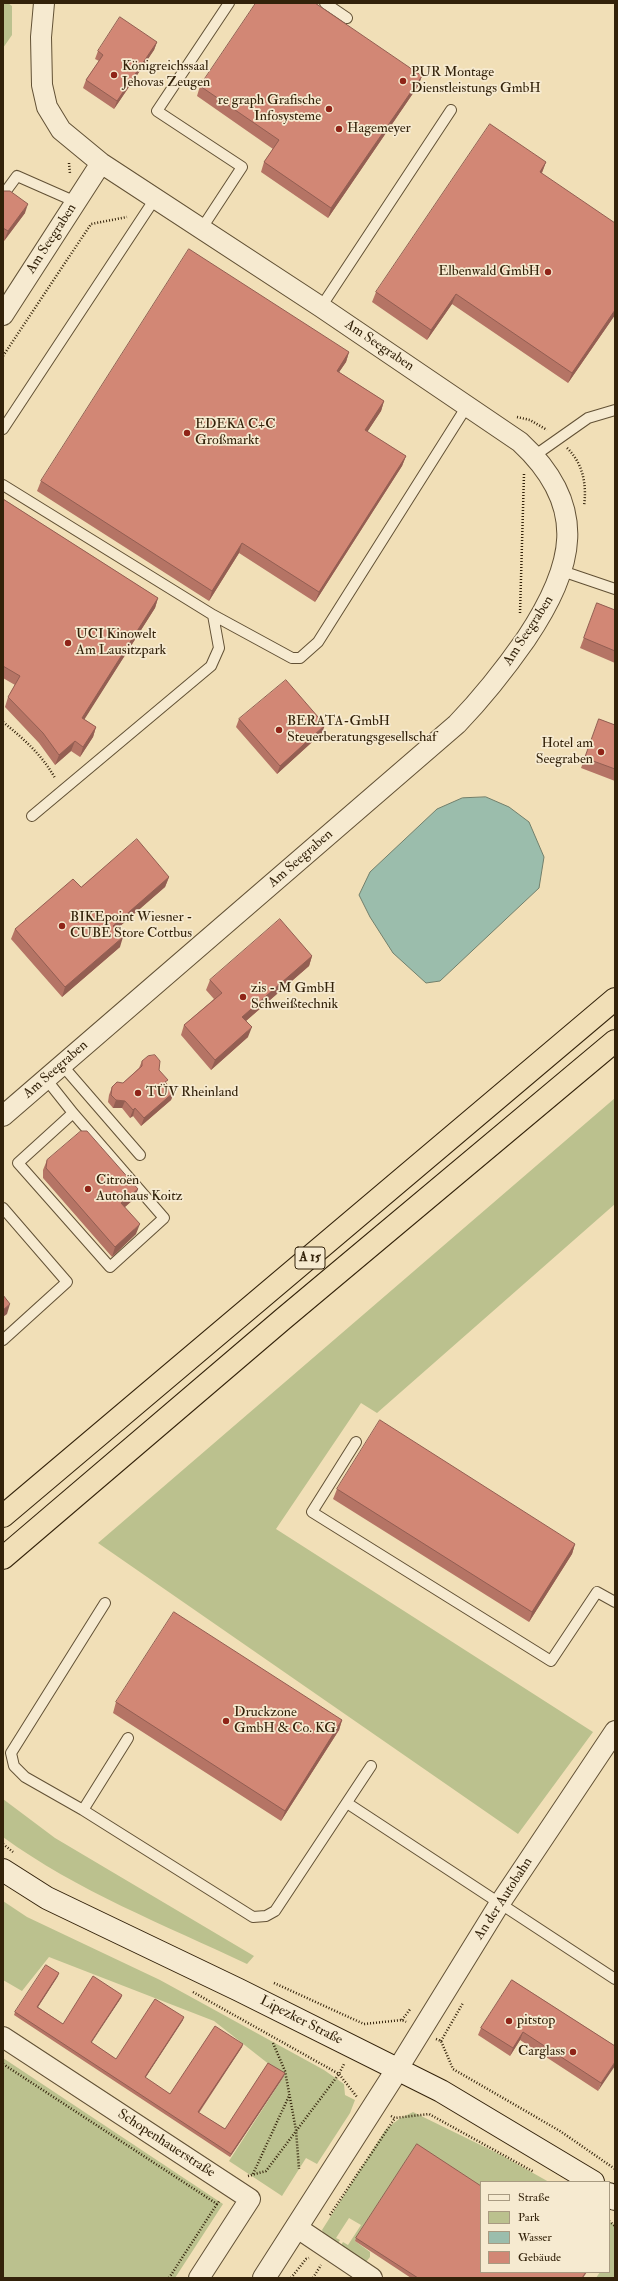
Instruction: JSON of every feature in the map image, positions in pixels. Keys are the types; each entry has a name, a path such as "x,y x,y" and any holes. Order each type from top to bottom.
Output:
{"highway":[{"name":"A 15","path":"3,1516 615,999"},
{"name":"A 15","path":"3,1558 289,1314 615,1042"}],"main road":[{"name":"Lipezker Straße","path":"3,1870 47,1898 239,1990 441,2091 591,2181"},
{"path":"264,2278 397,2070"}],"street":[{"name":"Am Seegraben","path":"3,1116 457,724 494,683 517,652 549,603 562,571 567,534 565,511 552,478 528,462 520,442 202,228 151,205 61,130 47,107 42,86 40,64 44,3"},
{"name":"Am Seegraben","path":"3,315 70,199 101,163"},
{"name":"An der Autobahn","path":"397,2070 423,2031 500,1903 614,1734"},
{"name":"Schopenhauerstraße","path":"3,2037 250,2199 199,2278"},
{"path":"296,2227 314,2249 372,2278"}],"lane":[{"path":"202,228 242,167 157,111 229,3"},
{"path":"325,3 347,18"},
{"path":"321,307 451,110"},
{"path":"3,196 17,176 70,199"},
{"path":"3,429 151,205"},
{"path":"3,485 213,615 292,658 300,658 318,642 468,406"},
{"path":"528,462 588,418 615,410"},
{"path":"562,571 615,589"},
{"path":"32,816 211,666 219,648 213,615"},
{"path":"62,1065 140,1156"},
{"path":"46,1079 73,1113 164,1218 110,1267 18,1163 73,1113"},
{"path":"3,1208 68,1282 3,1340"},
{"path":"356,1442 312,1512 544,1657 551,1661 597,1592 615,1602"},
{"path":"105,1602 10,1753 14,1766 25,1777 83,1810 253,1917 266,1916 275,1911 371,1766"},
{"path":"83,1810 128,1738"},
{"path":"347,1803 615,1979"}],"path":[{"path":"66,160 71,165 69,186 70,199"},
{"path":"3,356 91,224 151,205"},
{"path":"518,618 520,612 524,480 528,462"},
{"path":"3,722 44,759 63,791"},
{"path":"3,1844 19,1855"},
{"path":"269,1981 364,2024 402,2020 423,2031 440,2041 453,2069 560,2131 615,2169"},
{"path":"186,1988 339,2074 353,2095 374,2108 395,2118 429,2114 539,2174"},
{"path":"273,2043 285,2071 296,2130 299,2168"},
{"path":"3,2064 217,2204"},
{"path":"169,2278 230,2186 253,2174 266,2171 339,2074"},
{"path":"253,2174 289,2096"},
{"path":"291,2278 314,2249 395,2118"},
{"path":"306,2259 314,2249"},
{"path":"318,2260 327,2265"},
{"path":"313,2278 322,2263"}],"green space":[{"path":"3,3 8,3 12,6 12,35 3,48"},
{"path":"615,1098 615,1204 377,1413 361,1403 276,1529 593,1732 518,1834 98,1543"},
{"path":"3,1799 55,1838 254,1956 247,1964 91,1891 31,1856 3,1837"},
{"path":"3,1901 27,1917 160,1980 324,2070 344,2084 345,2095 355,2100 350,2113 317,2164 306,2158 282,2196 229,2161 284,2076 214,2021 49,1957 22,1991 3,1980"},
{"path":"3,2058 223,2204 175,2278 3,2278"},
{"path":"413,2112 501,2155 547,2181 480,2181 480,2191 355,2241 370,2252 370,2257 365,2263 340,2247 343,2242 348,2245 361,2225 349,2218 336,2238 340,2240 337,2245 326,2238 322,2230 386,2129 399,2119"},
{"path":"610,2222 615,2225 615,2278 596,2278 599,2273 610,2273"}],"water":[{"path":"486,797 509,807 529,822 544,857 539,888 440,981 426,983 393,953 370,917 359,895 370,872 437,809 462,798"}],"building":[{"path":"256,3 315,3 422,76 331,208 264,162 279,140 200,86"},
{"name":"Königreichssaal Jehovas Zeugen","path":"120,17 157,42 117,101 86,80 103,55 98,51"},
{"path":"490,124 546,162 540,172 615,223 615,310 572,373 456,294 431,330 376,292"},
{"path":"3,191 10,191 28,204 8,231 3,228"},
{"name":"EDEKA C+C Großmarkt","path":"189,249 349,352 337,371 384,401 365,430 406,456 319,592 242,543 212,591 41,481"},
{"name":"UCI Kinowelt Am Lausitzpark","path":"3,499 158,598 82,718 96,727 83,747 75,741 59,755 43,733 8,697 20,676 3,666"},
{"path":"597,603 615,610 615,651 584,638"},
{"name":"BERATA-GmbH Steuerberatungsgesellschaf","path":"286,680 325,725 280,766 239,719"},
{"name":"Hotel am Seegraben","path":"599,719 615,725 615,769 585,758"},
{"path":"137,839 169,877 113,926 123,937 65,987 15,929 73,879 81,887"},
{"name":"zis - M GmbH Schweißtechnik","path":"280,919 312,956 242,1017 252,1027 215,1060 184,1025 222,993 210,980"},
{"name":"TÜV Rheinland","path":"155,1055 160,1061 159,1070 168,1080 165,1082 174,1092 144,1118 135,1108 133,1110 125,1101 116,1100 111,1095 112,1087 117,1082 123,1083 142,1066 142,1061 148,1056"},
{"name":"Citroën Autohaus Koitz","path":"81,1131 87,1131 138,1189 121,1203 140,1224 115,1247 46,1168 47,1160"},
{"path":"3,1295 10,1304 3,1310"},
{"path":"380,1420 575,1544 532,1612 337,1489"},
{"name":"Druckzone GmbH & Co. KG","path":"174,1612 342,1720 285,1811 116,1702"},
{"path":"46,1965 59,1973 37,2007 63,2024 93,1976 122,1995 91,2042 116,2059 155,1999 184,2017 145,2077 170,2094 215,2026 243,2044 198,2112 225,2129 268,2063 285,2073 231,2154 15,2012"},
{"path":"512,1980 615,2046 615,2062 601,2083 523,2032 513,2048 481,2028"},
{"path":"417,2144 480,2185 480,2273 585,2273 582,2278 418,2278 356,2238"}],"place":[{"name":"Königreichssaal Jehovas Zeugen","path":"114,75"},
{"name":"PUR Montage Dienstleistungs GmbH","path":"403,81"},
{"name":"re graph Grafische Infosysteme","path":"329,109"},
{"name":"Hagemeyer","path":"339,129"},
{"name":"Elbenwald GmbH","path":"548,272"},
{"name":"EDEKA C+C Großmarkt","path":"187,433"},
{"name":"UCI Kinowelt Am Lausitzpark","path":"68,643"},
{"name":"BERATA-GmbH Steuerberatungsgesellschaf","path":"279,730"},
{"name":"Hotel am Seegraben","path":"601,752"},
{"name":"BIKEpoint Wiesner - CUBE Store Cottbus","path":"62,926"},
{"name":"zis - M GmbH Schweißtechnik","path":"243,997"},
{"name":"TÜV Rheinland","path":"138,1093"},
{"name":"Citroën Autohaus Koitz","path":"88,1189"},
{"name":"Druckzone GmbH & Co. KG","path":"226,1721"},
{"name":"pitstop","path":"509,2021"},
{"name":"Carglass","path":"573,2052"}]}
